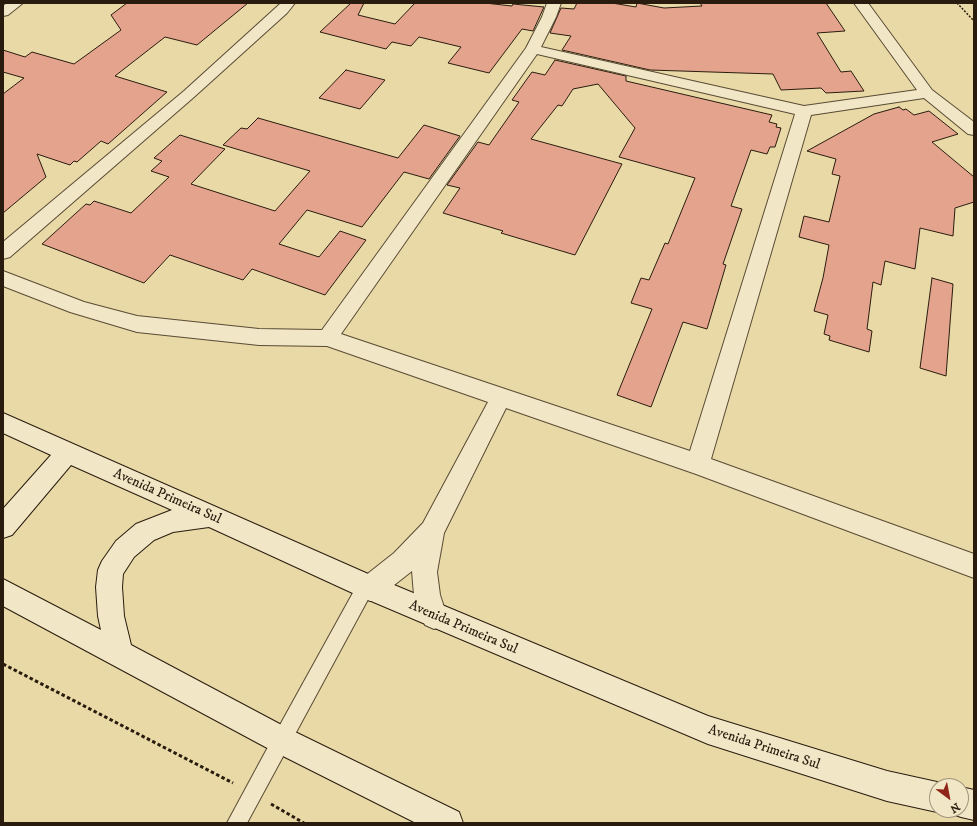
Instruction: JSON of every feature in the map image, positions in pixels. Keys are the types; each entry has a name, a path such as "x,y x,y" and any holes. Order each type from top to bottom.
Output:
{"street":[{"path":"3,12 16,3"},
{"path":"3,252 189,94 288,3"},
{"path":"327,338 533,48 549,17 554,3"},
{"path":"861,3 927,93 974,130"},
{"path":"533,48 804,111 927,93"},
{"path":"698,464 804,111"},
{"path":"3,278 77,307 137,324 259,337 327,338 698,464 974,566"},
{"path":"368,587 403,562 432,531 501,397"},
{"name":"Avenida Primeira Sul","path":"3,423 434,616 708,730 887,786 929,795"},
{"path":"3,527 68,452"},
{"path":"119,654 111,616 109,587 111,570 125,549 145,532 173,521 211,516"},
{"path":"432,531 424,572 427,595 434,616"},
{"path":"3,592 280,740 448,823"}],"lane":[{"path":"237,823 280,740 368,587"}],"path":[{"path":"957,3 974,21"},
{"path":"3,664 253,793 304,823"}],"building":[{"path":"127,3 248,3 197,45 165,37 115,76 167,92 108,144 101,141 77,162 74,161 70,165 37,154 46,177 3,213 3,94 24,78 3,72 3,50 25,57 32,52 74,64 121,30 111,15"},
{"path":"351,3 364,3 358,15 395,24 415,3 485,3 544,7 533,31 522,29 489,73 448,63 461,47 419,37 411,46 392,42 386,49 320,32"},
{"path":"577,3 612,3 636,7 637,3 664,8 702,6 700,3 826,3 845,31 817,33 841,72 851,71 864,91 826,93 821,88 781,90 773,74 650,70 562,50 571,36 550,33 561,8 574,9"},
{"path":"555,60 626,76 626,81 772,115 769,122 777,124 776,127 781,128 775,147 770,147 767,154 751,150 731,206 742,209 723,264 726,265 707,329 683,322 651,407 617,395 652,309 631,303 641,278 649,280 665,243 668,244 695,178 619,157 635,128 598,84 573,89 562,106 558,105 531,139 622,164 575,255 501,233 503,231 443,213 460,188 447,185 478,142 489,145 519,102 512,100 532,72 545,75"},
{"path":"346,70 385,80 360,109 319,98"},
{"path":"899,107 903,110 906,109 914,115 929,111 958,134 932,142 974,177 974,202 955,208 953,236 920,228 915,269 885,261 881,285 873,282 867,329 872,331 869,352 829,340 830,336 824,334 828,315 814,311 823,278 829,245 799,237 804,216 829,222 840,176 832,174 836,159 807,151 874,114"},
{"path":"258,118 398,158 424,125 460,136 429,179 404,172 362,227 307,210 279,244 319,257 340,231 366,240 325,295 252,269 243,280 170,255 144,283 42,244 86,204 90,205 94,201 131,213 169,177 151,171 162,161 154,158 180,135 225,149 191,184 275,211 310,171 223,145 241,128 247,129"},
{"path":"932,278 953,284 946,376 920,368"}]}
